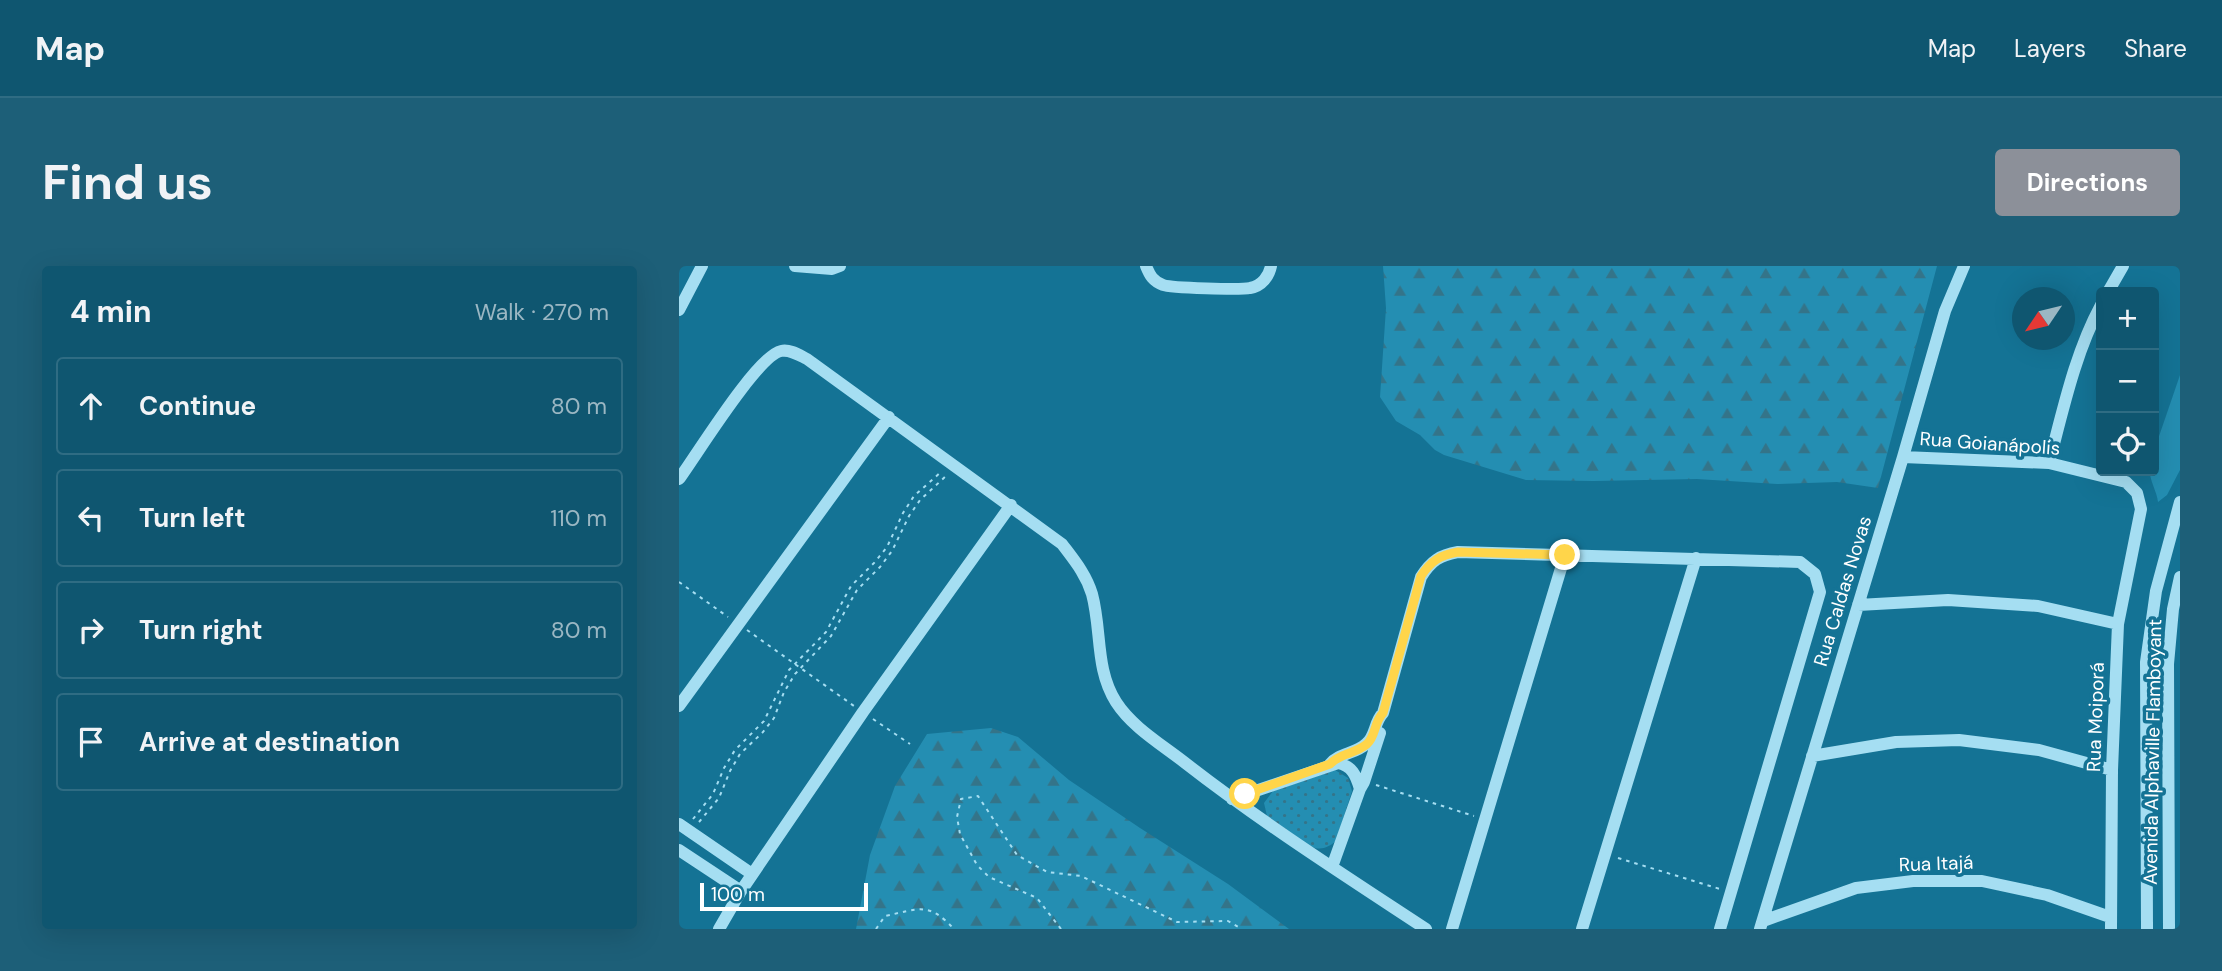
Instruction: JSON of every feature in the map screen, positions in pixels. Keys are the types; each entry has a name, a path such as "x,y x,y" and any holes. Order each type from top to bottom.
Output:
{"street":[{"path":"679,310 702,266"},
{"path":"795,266 832,269 839,266"},
{"path":"1146,266 1150,277 1166,287 1250,289 1263,282 1272,266"},
{"name":"Rua Caldas Novas","path":"1762,925 1945,311 1964,266"},
{"path":"2111,287 2123,266"},
{"path":"2049,463 2069,388 2096,314"},
{"path":"679,480 753,373 781,351 793,352 807,359 1062,544 1084,573 1092,595 1102,671 1109,691 1135,725 1232,799 1426,929"},
{"path":"681,700 889,417"},
{"name":"Rua Goianápolis","path":"1903,457 2049,463 2126,482 2137,493 2141,509"},
{"name":"Avenida Alphaville Flamboyant","path":"2147,929 2146,662 2157,591 2180,502"},
{"path":"719,929 752,874 863,712 1011,505"},
{"name":"Rua Moiporá","path":"2111,923 2112,770 2118,624 2141,509"},
{"path":"1332,867 1384,718 1383,713 1421,576 1430,563 1444,554 1458,552 1800,562 1815,574 1820,592 1720,929"},
{"path":"1452,929 1565,555"},
{"path":"1582,929 1696,558"},
{"name":"Avenida Alphaville Flamboyant","path":"2169,929 2168,664 2173,609 2180,577"},
{"path":"1858,605 1948,600 2038,606 2118,624"},
{"path":"2146,662 2168,664"},
{"path":"1330,764 1335,758 1367,744 1371,740 1379,716 1383,713"},
{"path":"1812,757 1896,742 1959,740 2039,750 2112,770"},
{"path":"1232,799 1338,763 1348,765 1362,785"},
{"path":"684,828 752,874"},
{"path":"679,850 741,891"},
{"name":"Rua Itajá","path":"1762,925 1856,888 1927,881 1982,881 2047,895 2111,923"}],"path":[{"path":"684,828 708,803 735,750 764,721 783,680 826,632 851,586 887,547 908,505 922,488 955,465"},
{"path":"684,828 719,798 740,754 774,718 789,683 831,636 857,590 887,559 920,500 955,465"},
{"path":"679,582 910,744"},
{"path":"1362,785 1486,819"},
{"path":"1061,929 1037,898 989,877 977,865 960,834 957,817 961,799 978,796 1017,855 1047,872 1081,876 1177,922 1228,921 1242,929"},
{"path":"1605,854 1731,892"},
{"path":"876,929 885,916 925,908 940,915 954,929"}],"green space":[{"path":"1383,266 1937,266 1878,488 1837,482 1777,484 1697,479 1526,480 1444,455 1420,435 1396,421 1380,397 1386,308"},
{"path":"2180,375 2180,470 2167,495 2158,502 2151,476 2159,476 2159,436"},
{"path":"991,728 1018,737 1069,780 1228,884 1289,929 856,929 870,855 895,786 927,734"},
{"path":"1335,770 1348,778 1352,791 1336,841 1326,847 1315,848 1267,816 1264,803 1273,791"}],"route":[{"path":"1245,794 1330,764 1335,758 1361,748 1371,740 1379,716 1383,713 1421,576 1430,563 1444,554 1458,552 1565,555"}]}
